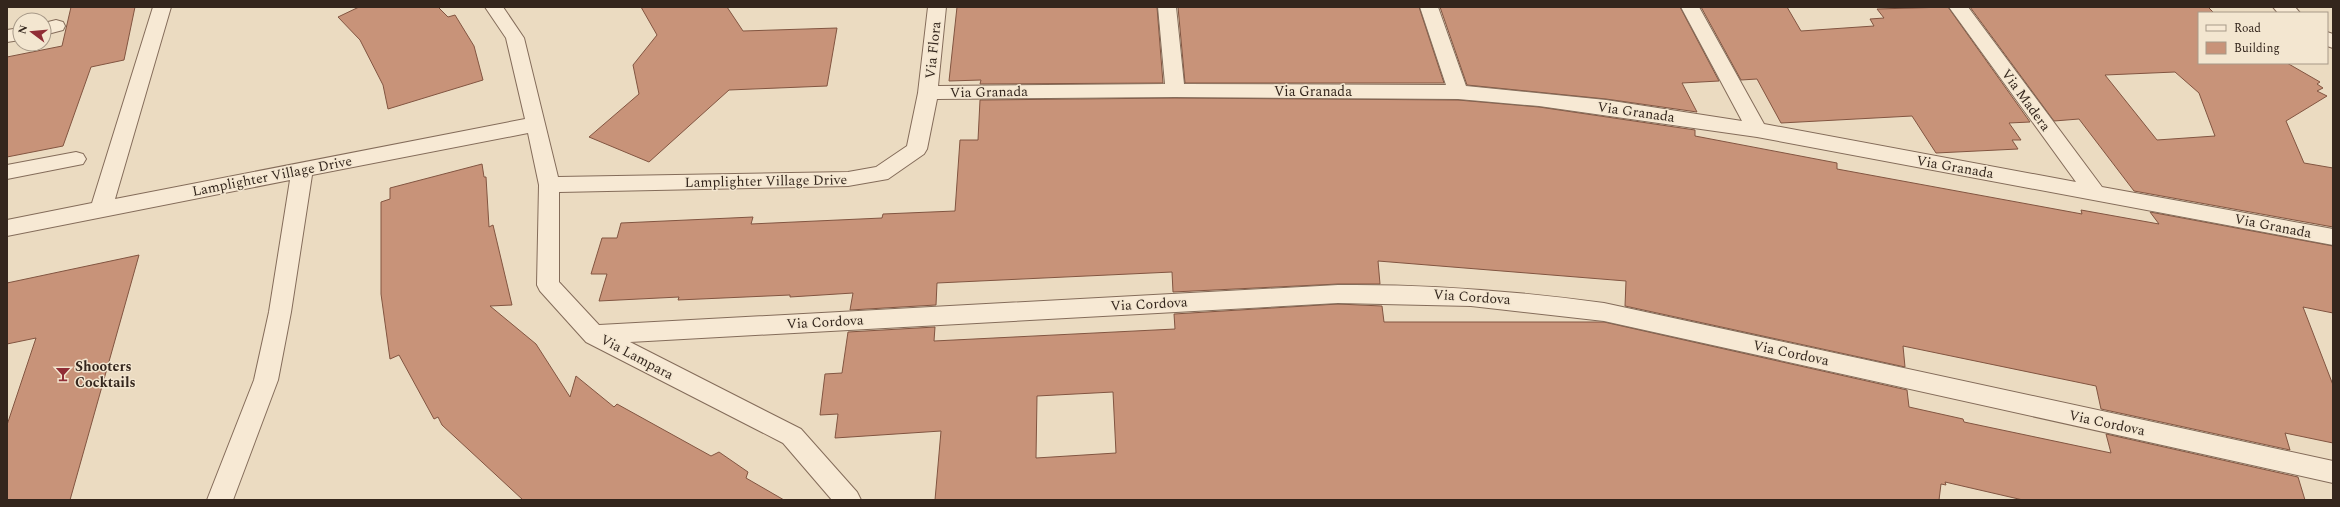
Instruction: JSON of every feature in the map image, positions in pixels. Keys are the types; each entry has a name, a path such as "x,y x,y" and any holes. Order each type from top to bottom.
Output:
{"street":[{"path":"101,209 162,7"},
{"name":"Via Lampara","path":"494,7 515,38 536,124 549,186 548,284 594,335 792,436 848,500"},
{"name":"Via Flora","path":"928,93 937,7"},
{"path":"1167,7 1175,90"},
{"path":"1429,7 1458,92"},
{"path":"1690,7 1757,130"},
{"name":"Via Madera","path":"1958,7 2094,192"},
{"name":"Via Granada","path":"928,93 1175,90 1458,92 1606,107 1757,130 2333,237"},
{"name":"Lamplighter Village Drive","path":"549,186 848,179 881,174 917,149 928,93"},
{"name":"Lamplighter Village Drive","path":"7,228 536,124"},
{"path":"7,172 76,159"},
{"path":"220,500 266,380 281,305 302,170"},
{"name":"Via Cordova","path":"594,335 1338,294 1403,293 1467,295 1604,312 2333,472"}],"building":[{"path":"71,7 135,7 124,60 91,67 63,146 7,157 7,57 32,52 52,52 52,48 62,46"},
{"path":"359,7 438,7 448,17 455,15 474,46 483,80 388,109 383,85 360,40 338,17"},
{"path":"641,7 727,7 743,31 837,28 827,86 729,90 649,162 589,137 639,94 633,65 657,35"},
{"path":"957,7 1157,7 1163,83 980,84 981,80 949,81"},
{"path":"1178,7 1419,7 1444,83 1185,83"},
{"path":"1440,7 1680,7 1719,81 1682,83 1697,112 1606,99 1467,85"},
{"path":"1701,7 1787,7 1801,31 1874,26 1870,19 1884,18 1877,9 1948,7 2030,122 2009,123 2021,140 2012,140 2018,149 1936,153 1912,116 1781,123 1757,79 1741,80"},
{"path":"1970,7 2208,7 2213,12 2198,12 2198,64 2289,64 2320,82 2317,84 2323,88 2317,91 2327,96 2286,121 2304,163 2333,168 2333,227 2134,191 2079,119 2054,121","holes":["2175,72 2199,93 2215,136 2157,140 2105,75"]},
{"path":"1175,98 1458,100 1539,107 1695,130 1695,136 1837,163 1837,169 2082,214 2081,210 2159,224 2150,212 2333,246 2333,313 2303,307 2333,385 2333,443 2285,433 2290,450 2101,409 2096,386 1903,346 1905,367 1625,306 1626,281 1378,261 1380,284 1338,284 1173,292 1172,272 937,283 936,305 850,310 853,293 790,297 790,295 678,300 679,297 599,301 607,274 591,274 602,238 617,238 621,223 753,217 751,224 882,218 883,214 955,211 960,140 978,140 980,100"},
{"path":"482,164 484,177 486,177 489,227 493,225 512,305 490,306 536,344 570,397 576,376 614,407 617,404 711,456 719,452 748,472 746,478 784,500 523,500 442,425 438,417 434,419 399,355 390,359 381,294 381,202 390,199 390,188"},
{"path":"139,255 70,500 7,500 7,425 36,338 7,344 7,283"},
{"path":"1338,304 1382,306 1384,322 1604,322 1907,390 1909,407 1963,419 1964,422 2111,453 2106,434 2298,477 2305,500 2023,500 1945,482 1946,485 1941,484 1939,500 935,500 941,431 835,438 838,414 820,415 825,374 842,373 848,332 935,327 934,341 1175,329 1174,314","holes":["1113,392 1116,453 1036,458 1037,396"]}],"place":[{"name":"Shooters Cocktails","path":"63,374"}]}
